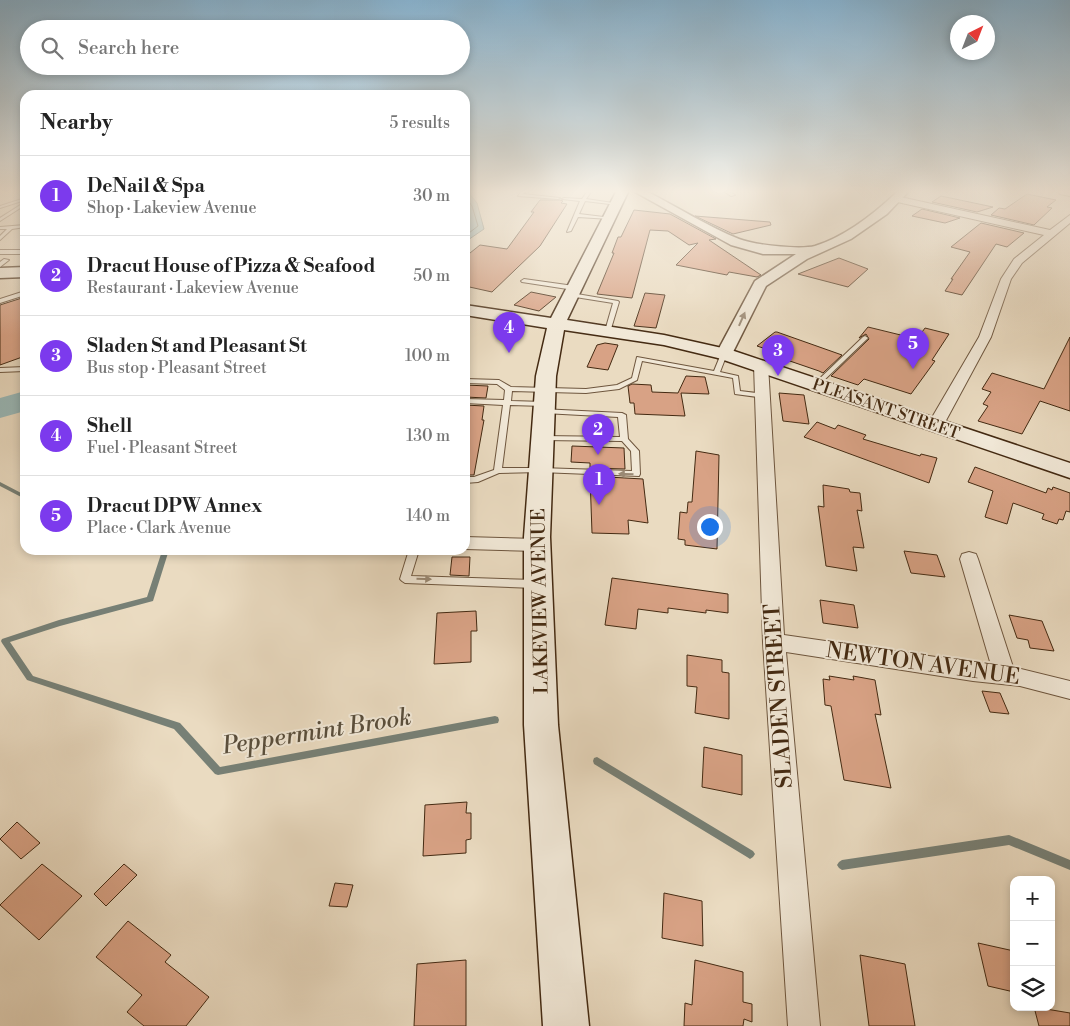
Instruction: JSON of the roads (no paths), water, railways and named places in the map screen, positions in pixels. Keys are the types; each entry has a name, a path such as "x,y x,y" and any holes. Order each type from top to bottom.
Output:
{"main road":[{"name":"LAKEVIEW AVENUE","path":"566,1026 542,726 537,545 540,470 546,376 557,324 599,240"},
{"path":"3,266 20,269"},
{"name":"PLEASANT STREET","path":"470,311 664,340 724,354 1070,471"}],"street":[{"path":"731,240 763,250 814,250"},
{"path":"724,354 760,284 814,250 838,240"},
{"path":"935,426 985,336 1006,279 1018,261 1042,240"},
{"path":"735,242 757,264 760,284"},
{"name":"SLADEN STREET","path":"761,365 774,642 804,1026"},
{"path":"470,544 537,545"},
{"path":"969,559 1005,676"},
{"name":"NEWTON AVENUE","path":"774,642 1020,677 1070,690"}],"lane":[{"path":"0,252 20,252"},
{"path":"524,281 616,302 608,331"},
{"path":"0,301 20,295"},
{"path":"816,385 865,338"},
{"path":"716,373 724,354"},
{"path":"544,410 586,391 619,387 636,379 639,358 736,377 737,393 762,396"},
{"path":"0,370 20,368"},
{"path":"470,381 501,382 509,389 544,410 622,415 624,439"},
{"path":"498,472 509,389"},
{"path":"470,402 507,402 544,410 624,439 635,451 636,474 540,470 498,472 470,480"},
{"path":"412,555 405,579 538,584"}],"waterway":[{"path":"0,408 20,402"},
{"name":"Peppermint Brook","path":"0,484 20,494"},
{"name":"Peppermint Brook","path":"164,555 150,599 59,623 5,641 30,678 177,726 218,771 495,720"},
{"name":"Peppermint Brook","path":"597,761 750,854"},
{"name":"Peppermint Brook","path":"842,865 1009,840 1070,865"}],"place":[{"name":"Shell","path":"509,353"},
{"name":"Dracut DPW Annex","path":"913,369"},
{"name":"Sladen St and Pleasant St","path":"778,376"},
{"name":"Dracut House of Pizza & Seafood","path":"598,455"},
{"name":"DeNail & Spa","path":"599,505"}]}
